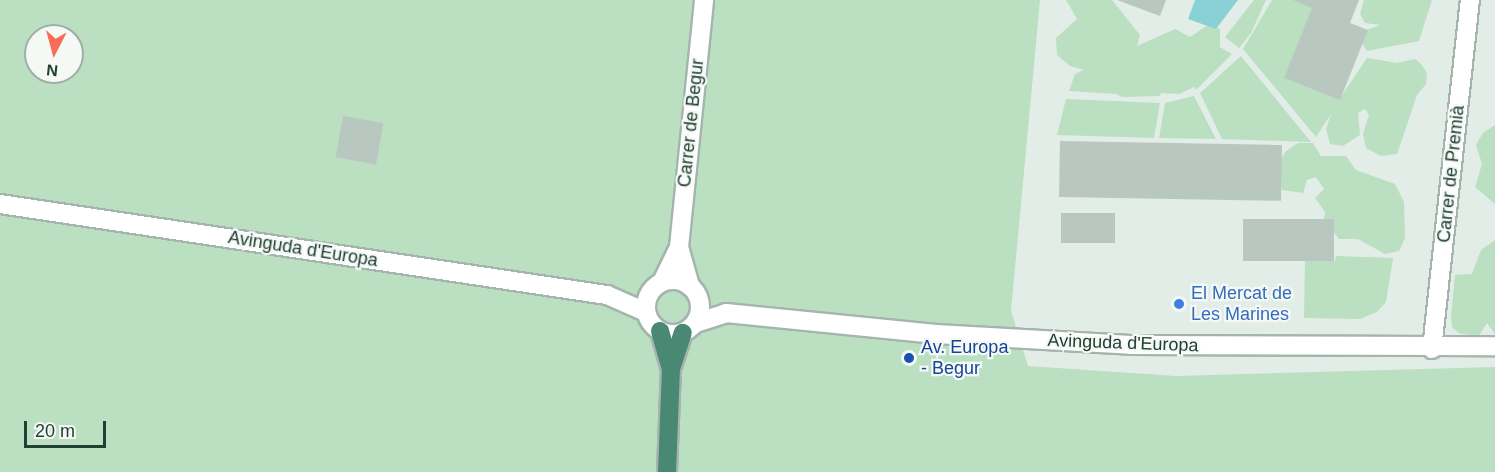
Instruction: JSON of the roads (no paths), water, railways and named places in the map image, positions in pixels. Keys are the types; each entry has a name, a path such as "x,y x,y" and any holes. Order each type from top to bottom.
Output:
{"highway":[{"path":"671,369 689,328"},
{"path":"660,331 671,369 668,469"}],"street":[{"name":"Carrer de Begur","path":"656,288 679,247 704,0"},
{"name":"Carrer de Premià","path":"1432,349 1470,0"},
{"name":"Avinguda d'Europa","path":"0,204 607,295 646,312"},
{"name":"Carrer de Begur","path":"679,247 694,290"},
{"path":"677,280 694,290 701,309 689,328 660,331 646,312 656,288 677,280"},
{"name":"Avinguda d'Europa","path":"607,295 656,288"},
{"name":"Avinguda d'Europa","path":"694,290 753,314"},
{"name":"Avinguda d'Europa","path":"689,328 726,313 936,334 1109,344 1432,349 1495,346"}],"water":[{"path":"1195,0 1238,0 1216,29 1188,19"}],"place":[{"name":"El Mercat de Les Marines","path":"1179,304"},
{"name":"Av. Europa - Begur","path":"909,358"}]}
